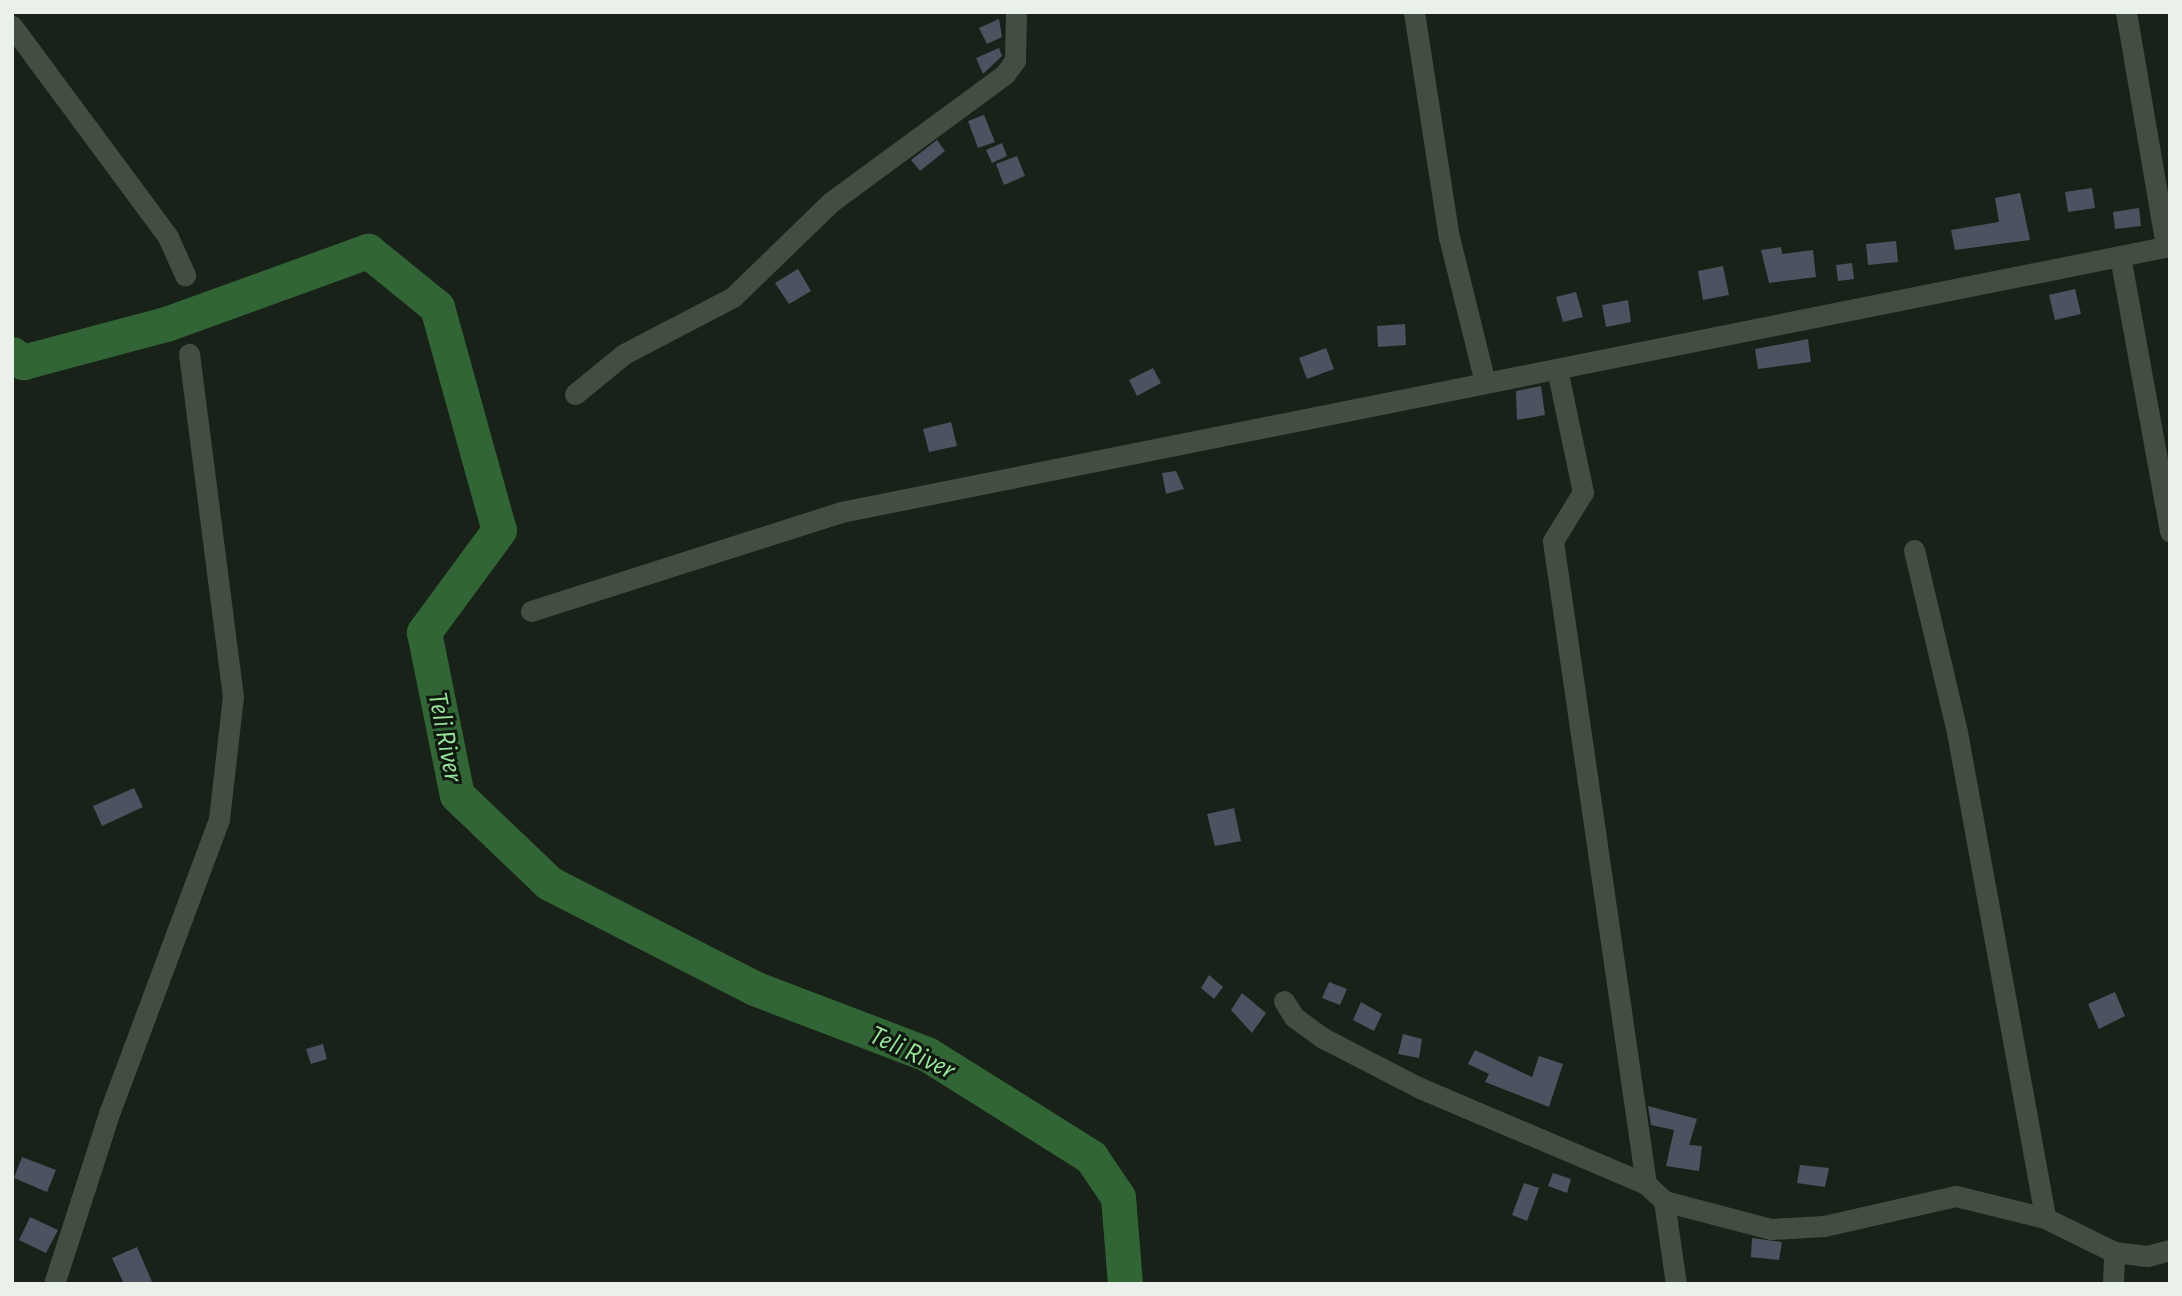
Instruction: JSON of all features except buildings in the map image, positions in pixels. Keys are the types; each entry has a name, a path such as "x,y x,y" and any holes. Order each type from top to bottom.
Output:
{"street":[{"path":"575,394 624,354 733,297 831,202 1005,74 1014,60 1016,12"},
{"path":"1414,12 1449,237 1484,379"},
{"path":"531,611 841,512 1484,379 1557,369 2168,247 2126,12"},
{"path":"12,26 168,237 186,275"},
{"path":"2120,256 2170,531"},
{"path":"54,1284 110,1111 219,819 233,697 189,354"},
{"path":"1557,369 1583,492 1553,541 1646,1184"},
{"path":"1914,550 1957,732 2045,1218"},
{"path":"1284,1001 1294,1017 1323,1038 1420,1088 1646,1184 1664,1201 1771,1229 1824,1226 1956,1196 2045,1218 2114,1252 2147,1256 2170,1250"},
{"path":"1664,1201 1676,1284"},
{"path":"2113,1284 2114,1252"}],"waterway":[{"name":"Teli River","path":"12,354 23,362 166,324 368,251 437,307 499,530 424,632 457,795 549,883 754,988 927,1054 1091,1157 1118,1197 1125,1284"}]}
